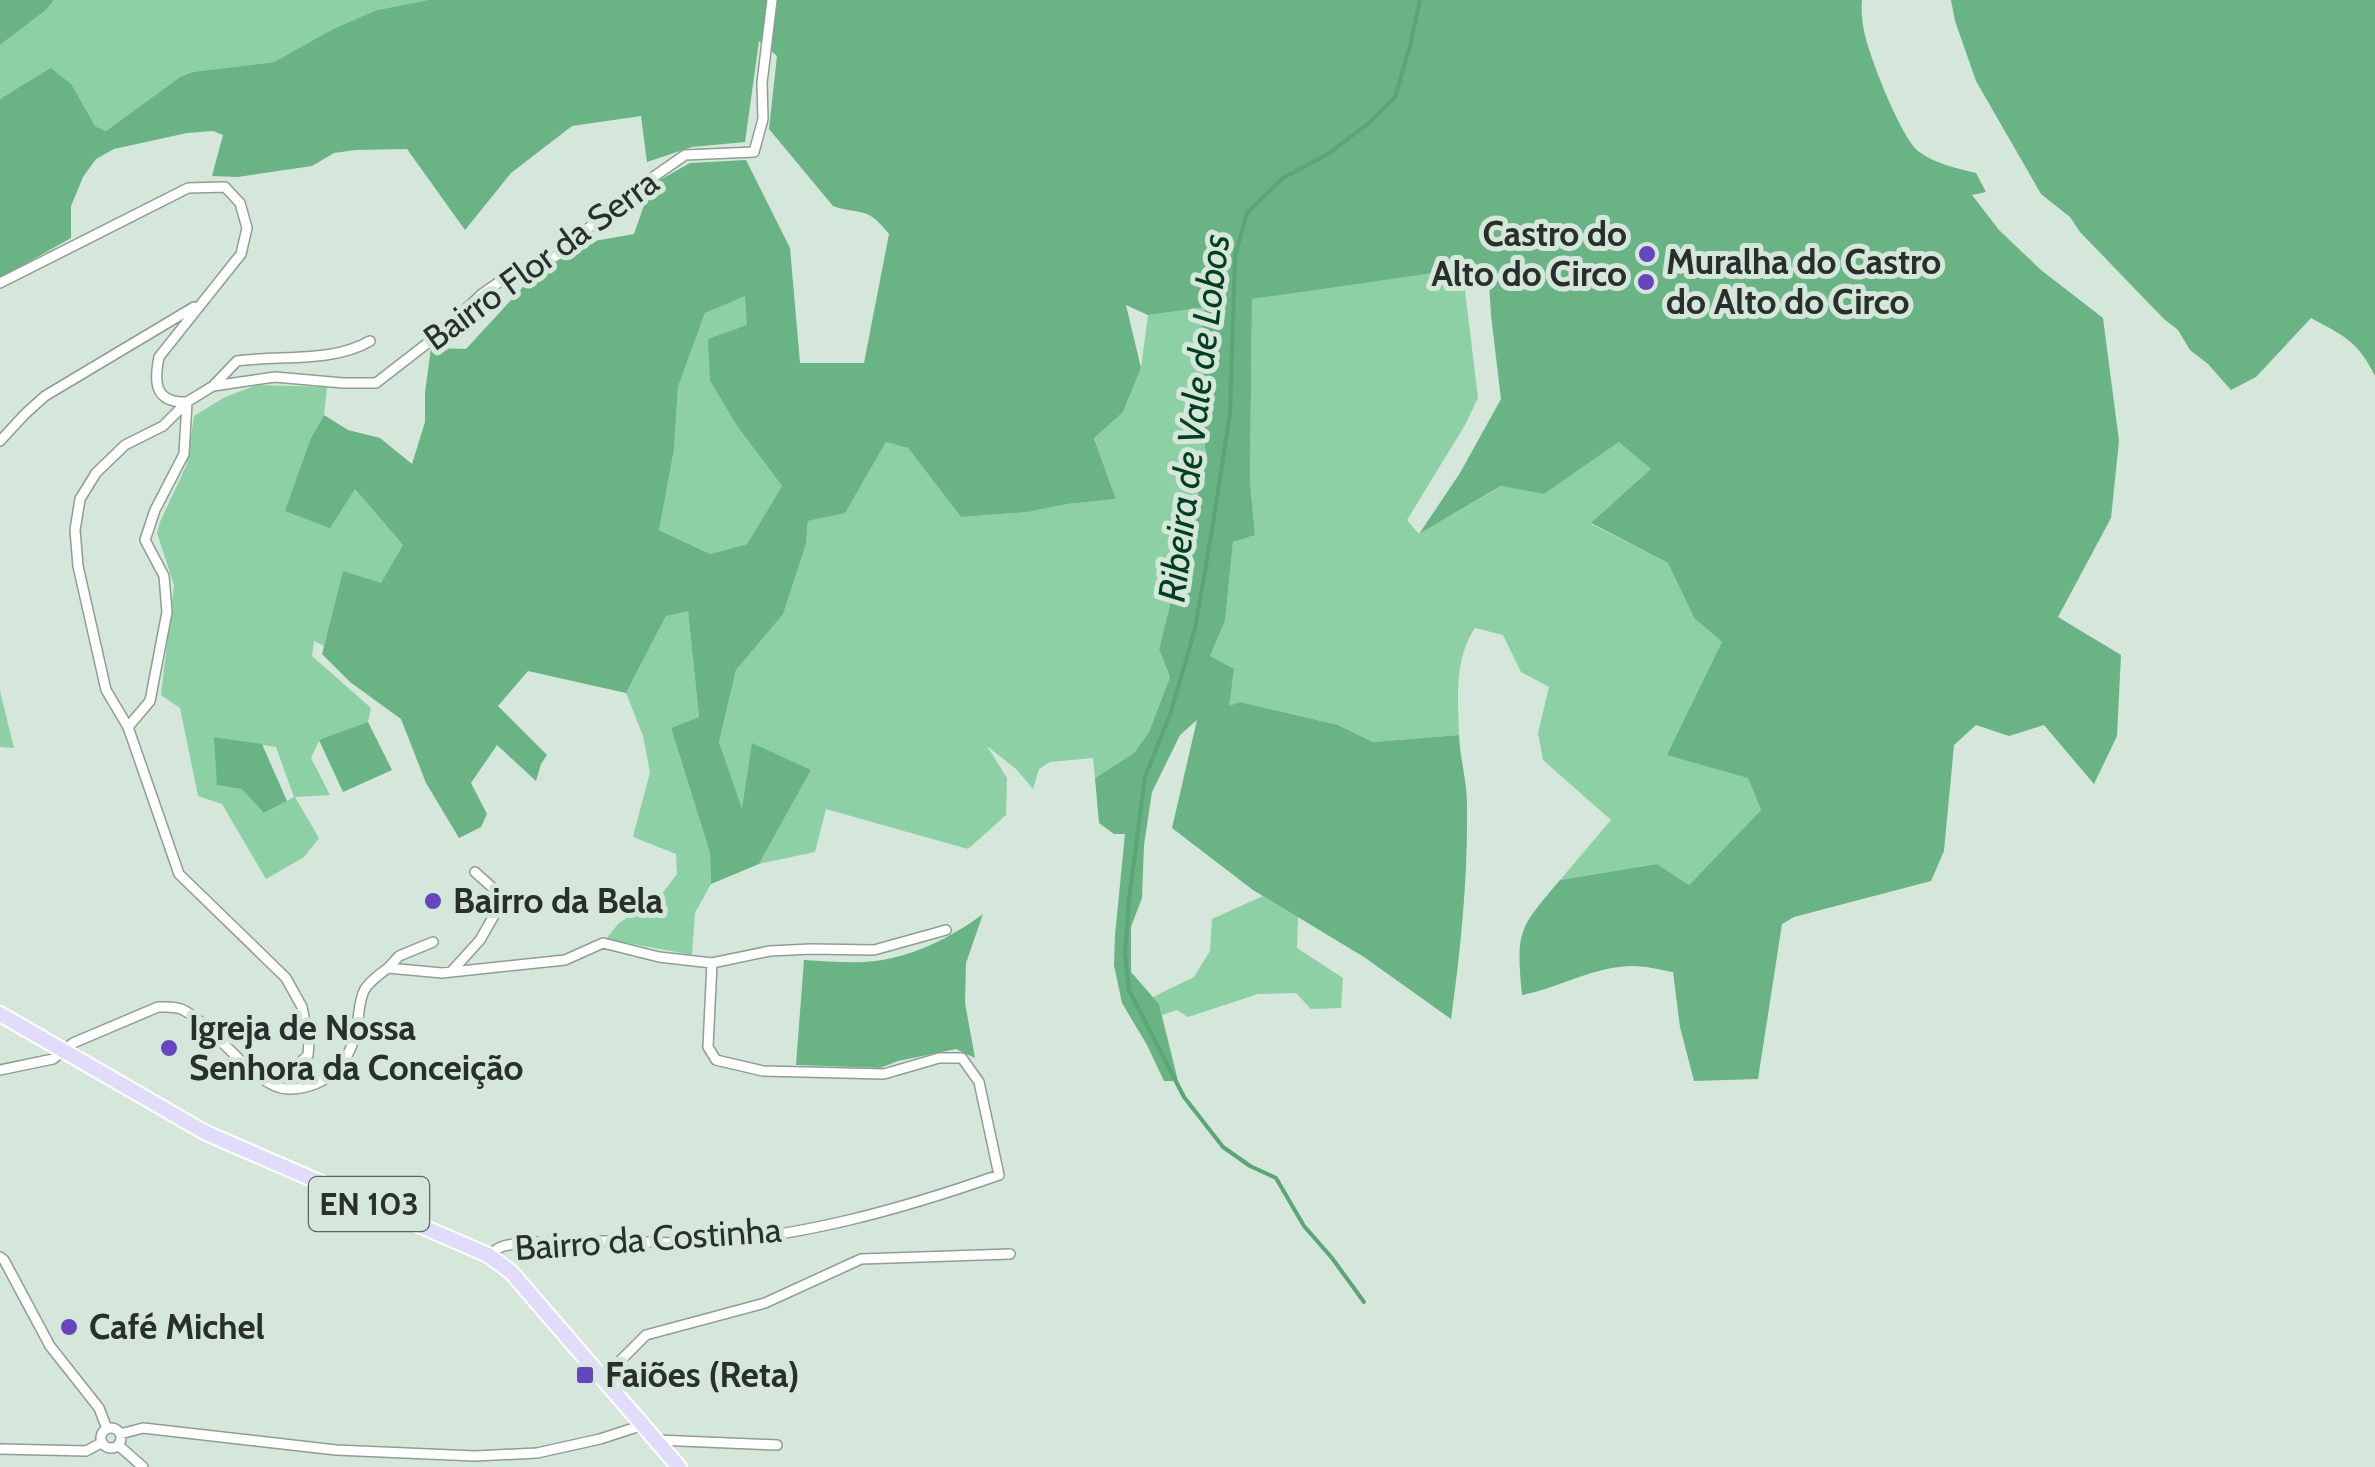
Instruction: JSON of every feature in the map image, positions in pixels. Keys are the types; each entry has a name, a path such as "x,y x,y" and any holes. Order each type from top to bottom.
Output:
{"main road":[{"name":"EN 103","path":"0,1014 206,1132 488,1256 511,1272 678,1467"}],"street":[{"name":"Bairro Flor da Serra","path":"254,1073 288,1074 308,1056 302,1007 286,978 178,874 128,726 106,690 78,566 75,530 80,499 96,474 125,446 163,426 186,402 213,386 275,377 376,383 438,335 482,294 512,273 556,256 626,196 685,155 754,152 763,119 762,82 772,0"},
{"path":"0,283 188,188 225,187 240,202 247,228 241,254 159,356 155,378 160,393 174,402 186,402 184,454 154,510 145,540 164,576 167,612 150,702 128,726"},
{"path":"0,442 45,396 200,304"},
{"path":"213,386 237,362 312,356 357,348 370,341"},
{"path":"451,972 480,940 504,898 475,872"},
{"path":"388,968 451,972 565,960 603,942 659,957 712,963 770,951 874,950 946,930"},
{"path":"0,1070 53,1059 73,1043 158,1007 169,1006 183,1010 254,1073 282,1090 309,1086 330,1076 348,1058 364,991 375,977 399,956 433,942"},
{"name":"Bairro da Costinha","path":"488,1256 503,1246 526,1244 693,1243 770,1234 864,1216 999,1175 978,1082 962,1058 938,1058 884,1074 763,1071 716,1060 708,1047 712,963"},
{"path":"602,1379 646,1335 765,1303 861,1259 1010,1254"},
{"path":"0,1257 50,1346 100,1408 107,1429"},
{"path":"101,1442 111,1449 119,1440 143,1428 336,1450 476,1456 537,1453 643,1425"},
{"path":"101,1442 102,1433 115,1429 119,1440 143,1467"},
{"path":"656,1440 778,1446"},
{"path":"0,1449 86,1451 101,1442"}],"green space":[{"path":"0,0 54,0 0,45"},
{"path":"54,0 428,0 377,10 274,62 191,72 106,131 95,126 72,85 15,91 0,99 0,45"},
{"path":"428,0 1862,0 1863,27 1872,58 1894,113 1911,142 1931,159 1976,173 1986,192 1972,195 1999,230 2041,270 2103,318 2119,441 2111,518 2058,617 2121,655 2117,736 2094,784 2044,725 2009,736 1976,725 1954,745 1944,851 1931,881 1794,917 1782,924 1758,1079 1694,1081 1680,1027 1673,972 1619,967 1522,995 1523,932 1560,880 1657,864 1689,885 1761,810 1748,778 1667,755 1722,642 1694,618 1668,563 1591,523 1651,469 1619,442 1544,494 1501,486 1419,534 1460,473 1501,399 1488,265 1252,299 1250,481 1255,535 1233,542 1225,621 1210,656 1234,669 1229,706 1240,702 1338,725 1373,742 1459,735 1467,795 1466,858 1451,1019 1364,957 1253,890 1172,828 1197,720 1180,735 1152,792 1142,898 1131,927 1131,972 1159,1004 1178,1081 1164,1081 1122,1003 1114,965 1125,834 1114,834 1099,823 1095,778 1134,753 1149,732 1170,677 1159,649 1207,457 1195,397 1205,307 1148,315 1126,305 1141,368 1123,412 1094,438 1116,499 961,517 908,448 886,442 845,513 808,521 806,544 783,614 736,670 719,742 742,809 752,743 811,770 759,864 711,884 710,853 671,728 699,717 688,611 666,616 626,693 528,671 498,706 547,755 536,781 497,745 471,783 487,814 481,827 459,838 426,783 401,719 350,682 322,654 343,571 381,583 403,545 355,489 330,528 285,511 311,438 324,415 348,430 380,438 412,464 425,422 431,348 466,349 523,287 583,243 634,234 651,185 690,163 746,160 790,248 800,363 864,363 889,234 869,215 833,206 769,129 777,56 759,41 745,142 692,147 647,162 641,116 572,126 511,173 465,230 407,149 334,153 312,166 238,177 212,176 223,135 213,131 187,133 114,149 96,159 83,177 71,206 71,238 0,278 0,99 51,68 72,85 95,126 106,131 180,77 192,72 274,62 377,10","holes":["745,296 747,325 708,339 710,381 737,426 782,486 747,544 710,554 659,530 674,450 678,387 705,313"]},
{"path":"1951,0 2375,0 2375,376 2349,341 2311,318 2256,377 2231,390 2070,217 2041,194 1976,81"},
{"path":"1462,266 1478,398 1407,520 1419,534 1502,486 1544,494 1619,442 1652,469 1591,524 1668,563 1694,618 1723,643 1748,778 1761,810 1689,885 1657,864 1560,880 1611,820 1543,760 1538,733 1549,687 1521,672 1503,635 1475,628 1468,640 1459,680 1459,735 1373,742 1338,725 1240,702 1228,707 1210,656 1225,621 1233,542 1255,534 1250,481 1252,299"},
{"path":"745,295 748,325 710,381 737,426 782,486 747,544 710,554 659,530 674,450 678,387 705,313"},
{"path":"1206,306 1195,397 1207,457 1159,649 1170,677 1149,732 1134,753 1095,778 1093,758 1050,762 1039,769 1033,789 1016,769 987,746 1007,778 1006,815 968,849 826,809 815,852 759,864 811,770 742,811 719,742 736,670 783,613 806,544 808,521 845,512 886,442 908,448 961,517 1116,499 1094,437 1123,412 1141,368 1148,315"},
{"path":"257,385 327,387 324,415 311,438 404,546 381,583 343,572 324,646 314,641 312,656 371,708 368,722 319,741 311,758 330,795 295,797 319,838 304,857 266,879 222,804 198,796 180,708 161,695 174,585 157,533 187,464 194,416 225,397","holes":["214,737 276,747 294,797 265,813 242,789"]},
{"path":"688,610 699,717 671,728 710,853 711,884 695,913 692,955 606,939 618,924 661,895 677,874 676,854 633,837 650,772 643,736 626,693 666,616"},
{"path":"0,691 14,748 0,747"},
{"path":"368,722 392,770 343,792 319,740"},
{"path":"214,737 262,744 287,801 264,813 242,789 217,785"},
{"path":"1263,896 1298,917 1297,948 1343,978 1341,1008 1311,1009 1296,993 1258,994 1188,1017 1177,1010 1162,1015 1153,997 1194,977 1210,951 1212,919"},
{"path":"983,914 966,963 965,1003 975,1058 956,1049 880,1068 796,1065 804,960 866,962 904,955 946,938"}],"waterway":[{"name":"Ribeira de Vale de Lobos","path":"1364,1302 1304,1226 1276,1178 1223,1147 1184,1097 1129,990 1125,954 1145,777 1171,712 1195,629 1212,530 1230,413 1235,255 1247,213 1283,178 1328,154 1395,97 1420,0"}],"place":[{"name":"Castro do Alto do Circo","path":"1647,254"},
{"name":"Muralha do Castro do Alto do Circo","path":"1646,282"},
{"name":"Bairro da Bela","path":"433,901"},
{"name":"Igreja de Nossa Senhora da Conceição","path":"169,1048"},
{"name":"Café Michel","path":"69,1327"},
{"name":"Faiões (Reta)","path":"585,1375"}]}
